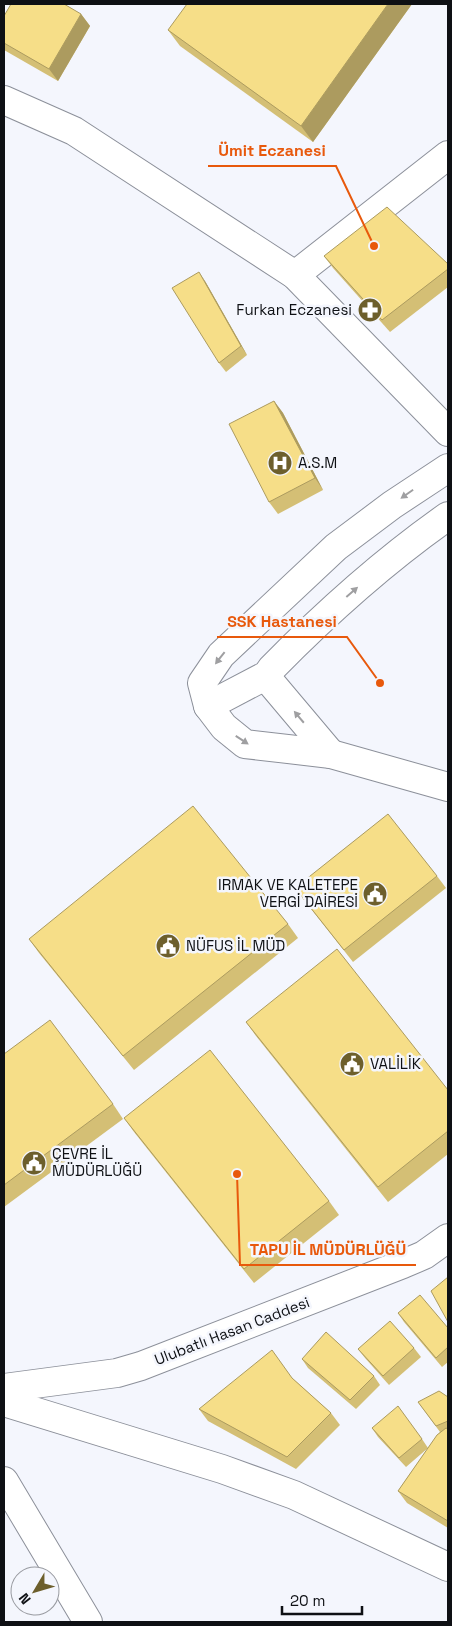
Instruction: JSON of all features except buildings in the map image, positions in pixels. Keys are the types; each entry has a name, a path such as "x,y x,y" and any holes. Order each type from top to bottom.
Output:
{"street":[{"path":"4,100 74,131 295,275 448,432"},
{"path":"295,275 448,155"},
{"path":"448,468 392,505 336,546 221,655 202,683 208,706 224,727 245,744 331,754 448,787"},
{"path":"208,706 267,676 272,668 321,618 380,568 448,516"},
{"path":"267,676 331,754"},
{"name":"Ulubatlı Hasan Caddesi","path":"4,1390 117,1373 141,1366 403,1264 424,1255 448,1239"},
{"path":"4,1402 222,1469 294,1495 448,1568"},
{"path":"4,1481 88,1622"}],"place":[{"name":"Ümit Eczanesi","path":"374,246"},
{"name":"Furkan Eczanesi","path":"370,310"},
{"name":"A.S.M","path":"280,463"},
{"name":"SSK Hastanesi","path":"380,683"},
{"name":"IRMAK VE KALETEPE VERGİ DAİRESİ","path":"375,894"},
{"name":"NÜFUS İL MÜD","path":"168,946"},
{"name":"VALİLİK","path":"352,1064"},
{"name":"ÇEVRE İL MÜDÜRLÜĞÜ","path":"34,1163"},
{"name":"TAPU İL MÜDÜRLÜĞÜ","path":"237,1174"}]}
